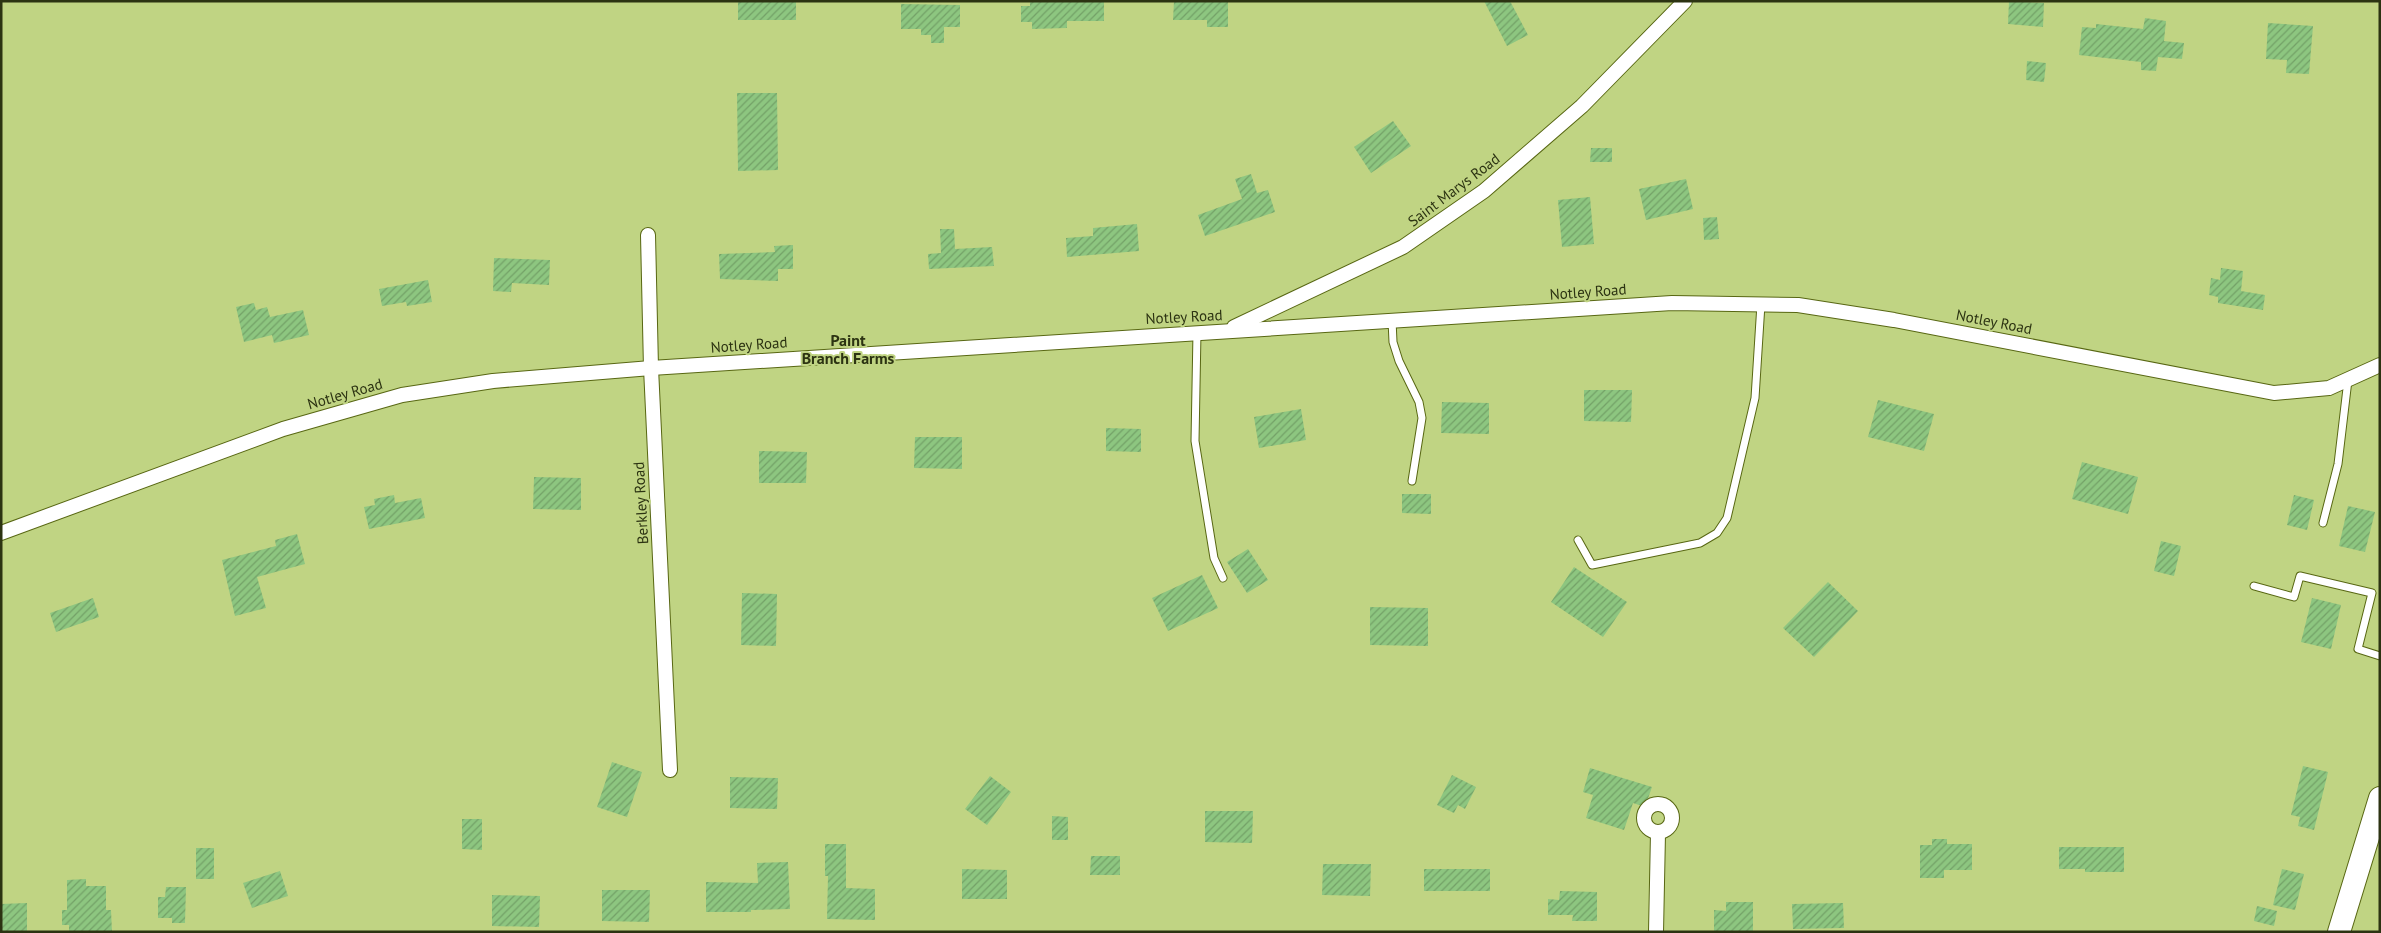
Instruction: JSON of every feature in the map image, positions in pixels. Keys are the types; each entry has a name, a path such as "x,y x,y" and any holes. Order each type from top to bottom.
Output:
{"main road":[{"path":"2339,932 2380,798"}],"street":[{"name":"Saint Marys Road","path":"1228,330 1403,247 1484,191 1582,106 1685,1"},
{"name":"Berkley Road","path":"648,235 651,368 670,770"},
{"name":"Notley Road","path":"1,533 283,429 402,395 493,381 651,368 1672,303 1798,305 1894,320 2274,393 2329,388 2380,365"},
{"path":"1656,932 1658,833"}],"lane":[{"path":"1578,540 1592,565 1700,543 1716,532 1727,518 1755,398 1761,304"},
{"path":"1392,320 1393,342 1399,361 1419,402 1422,418 1412,481"},
{"path":"1197,332 1195,441 1214,558 1223,578"},
{"path":"2323,523 2338,464 2348,379"},
{"path":"2254,586 2294,597 2300,576 2372,593 2358,648 2380,656"}],"building":[{"path":"738,1 796,1 796,20 738,20"},
{"path":"1030,1 1104,2 1104,21 1067,21 1067,28 1032,29 1032,22 1021,22 1021,6 1030,6"},
{"path":"1174,1 1228,1 1228,27 1207,27 1207,20 1173,20"},
{"path":"1484,1 1510,1 1528,35 1507,46"},
{"path":"2009,1 2044,3 2043,27 2008,24"},
{"path":"901,4 960,5 960,27 944,27 944,43 931,43 931,35 921,35 921,29 901,29"},
{"path":"2145,18 2166,21 2164,41 2184,43 2182,59 2158,57 2156,71 2141,70 2141,62 2079,55 2082,27 2096,28 2096,24 2143,29"},
{"path":"2268,23 2313,26 2309,74 2286,73 2287,60 2266,59"},
{"path":"2027,61 2046,63 2044,82 2026,80"},
{"path":"737,93 777,93 778,170 738,171"},
{"path":"1393,121 1411,146 1371,173 1354,147"},
{"path":"1591,148 1612,148 1612,162 1590,162"},
{"path":"1251,174 1257,193 1268,190 1275,212 1205,236 1198,215 1242,199 1235,179"},
{"path":"1686,179 1693,209 1646,220 1639,189"},
{"path":"1590,197 1594,244 1562,247 1558,200"},
{"path":"1717,217 1719,239 1704,240 1703,218"},
{"path":"1137,224 1139,251 1067,257 1066,238 1093,236 1093,228"},
{"path":"940,229 954,229 955,249 992,247 994,266 929,269 928,254 941,253"},
{"path":"793,245 793,269 778,269 778,281 720,279 719,254 775,252 774,246"},
{"path":"494,258 550,260 549,285 512,283 511,292 493,291"},
{"path":"2221,268 2243,271 2241,291 2265,295 2263,310 2218,303 2218,297 2209,295 2211,278 2220,280"},
{"path":"428,280 432,302 407,306 406,302 382,306 379,289"},
{"path":"254,303 256,310 267,307 270,317 303,310 309,335 274,343 272,335 244,342 236,307"},
{"path":"1584,390 1632,390 1631,422 1584,421"},
{"path":"1878,400 1934,414 1924,451 1868,437"},
{"path":"1442,402 1489,403 1489,434 1441,433"},
{"path":"1301,409 1306,440 1259,448 1254,417"},
{"path":"1106,428 1141,429 1141,452 1106,451"},
{"path":"915,437 962,437 962,469 914,468"},
{"path":"759,451 807,452 806,483 759,483"},
{"path":"2082,462 2138,477 2128,514 2072,499"},
{"path":"534,477 581,478 581,510 533,509"},
{"path":"1402,494 1431,494 1431,514 1402,513"},
{"path":"394,495 395,503 421,498 425,518 369,529 364,507 375,505 374,499"},
{"path":"2294,495 2314,500 2307,530 2287,525"},
{"path":"2348,506 2375,512 2365,552 2339,546"},
{"path":"297,534 305,564 257,577 266,608 235,616 222,560 276,546 275,540"},
{"path":"2161,541 2181,546 2174,576 2154,571"},
{"path":"1248,549 1268,580 1247,593 1227,562"},
{"path":"1574,567 1627,602 1603,637 1551,602"},
{"path":"1202,575 1218,608 1168,631 1152,598"},
{"path":"1828,582 1858,611 1814,657 1783,628"},
{"path":"742,593 777,594 776,646 741,645"},
{"path":"93,598 99,617 56,632 50,613"},
{"path":"2312,598 2341,605 2331,649 2301,642"},
{"path":"1370,607 1428,608 1428,646 1370,645"},
{"path":"612,762 642,772 627,817 597,807"},
{"path":"2303,766 2328,772 2314,830 2298,826 2300,817 2291,815"},
{"path":"1590,768 1652,787 1645,807 1633,803 1624,830 1586,818 1593,795 1583,792"},
{"path":"1452,775 1476,787 1465,809 1458,805 1454,813 1437,805"},
{"path":"990,776 1011,792 987,825 965,809"},
{"path":"730,777 778,778 777,809 730,808"},
{"path":"1205,811 1253,811 1252,843 1205,842"},
{"path":"1052,816 1068,817 1068,840 1052,840"},
{"path":"462,819 482,819 482,850 462,849"},
{"path":"1932,839 1947,839 1947,844 1972,844 1972,870 1944,870 1944,878 1920,878 1920,845 1932,845"},
{"path":"825,844 846,844 846,888 875,889 875,920 827,919 828,876 825,876"},
{"path":"2059,847 2124,847 2124,872 2085,872 2085,869 2059,869"},
{"path":"196,848 214,848 214,879 196,879"},
{"path":"1091,856 1120,856 1120,875 1090,875"},
{"path":"788,862 790,909 751,910 751,912 706,912 706,882 758,883 757,863"},
{"path":"1323,864 1371,864 1370,896 1322,895"},
{"path":"962,869 1007,870 1007,899 962,899"},
{"path":"1424,869 1490,869 1490,891 1424,891"},
{"path":"2282,869 2304,874 2295,910 2273,905"},
{"path":"280,871 288,896 252,908 243,883"},
{"path":"86,879 86,886 106,886 106,910 111,910 112,932 69,932 69,925 62,925 62,910 67,910 67,880"},
{"path":"166,887 186,887 185,923 172,923 172,918 158,918 158,897 165,897"},
{"path":"602,890 650,890 649,922 602,921"},
{"path":"1560,891 1597,892 1597,921 1572,921 1573,915 1548,915 1548,899 1559,900"},
{"path":"492,895 540,896 539,927 492,926"},
{"path":"1726,902 1753,902 1753,932 1714,932 1714,910 1726,911"},
{"path":"27,903 27,931 1,931 1,904"},
{"path":"1843,903 1844,928 1793,929 1792,904"},
{"path":"2257,906 2277,911 2274,926 2254,921"}],"district":[{"name":"Paint Branch Farms","path":"848,349"}]}
